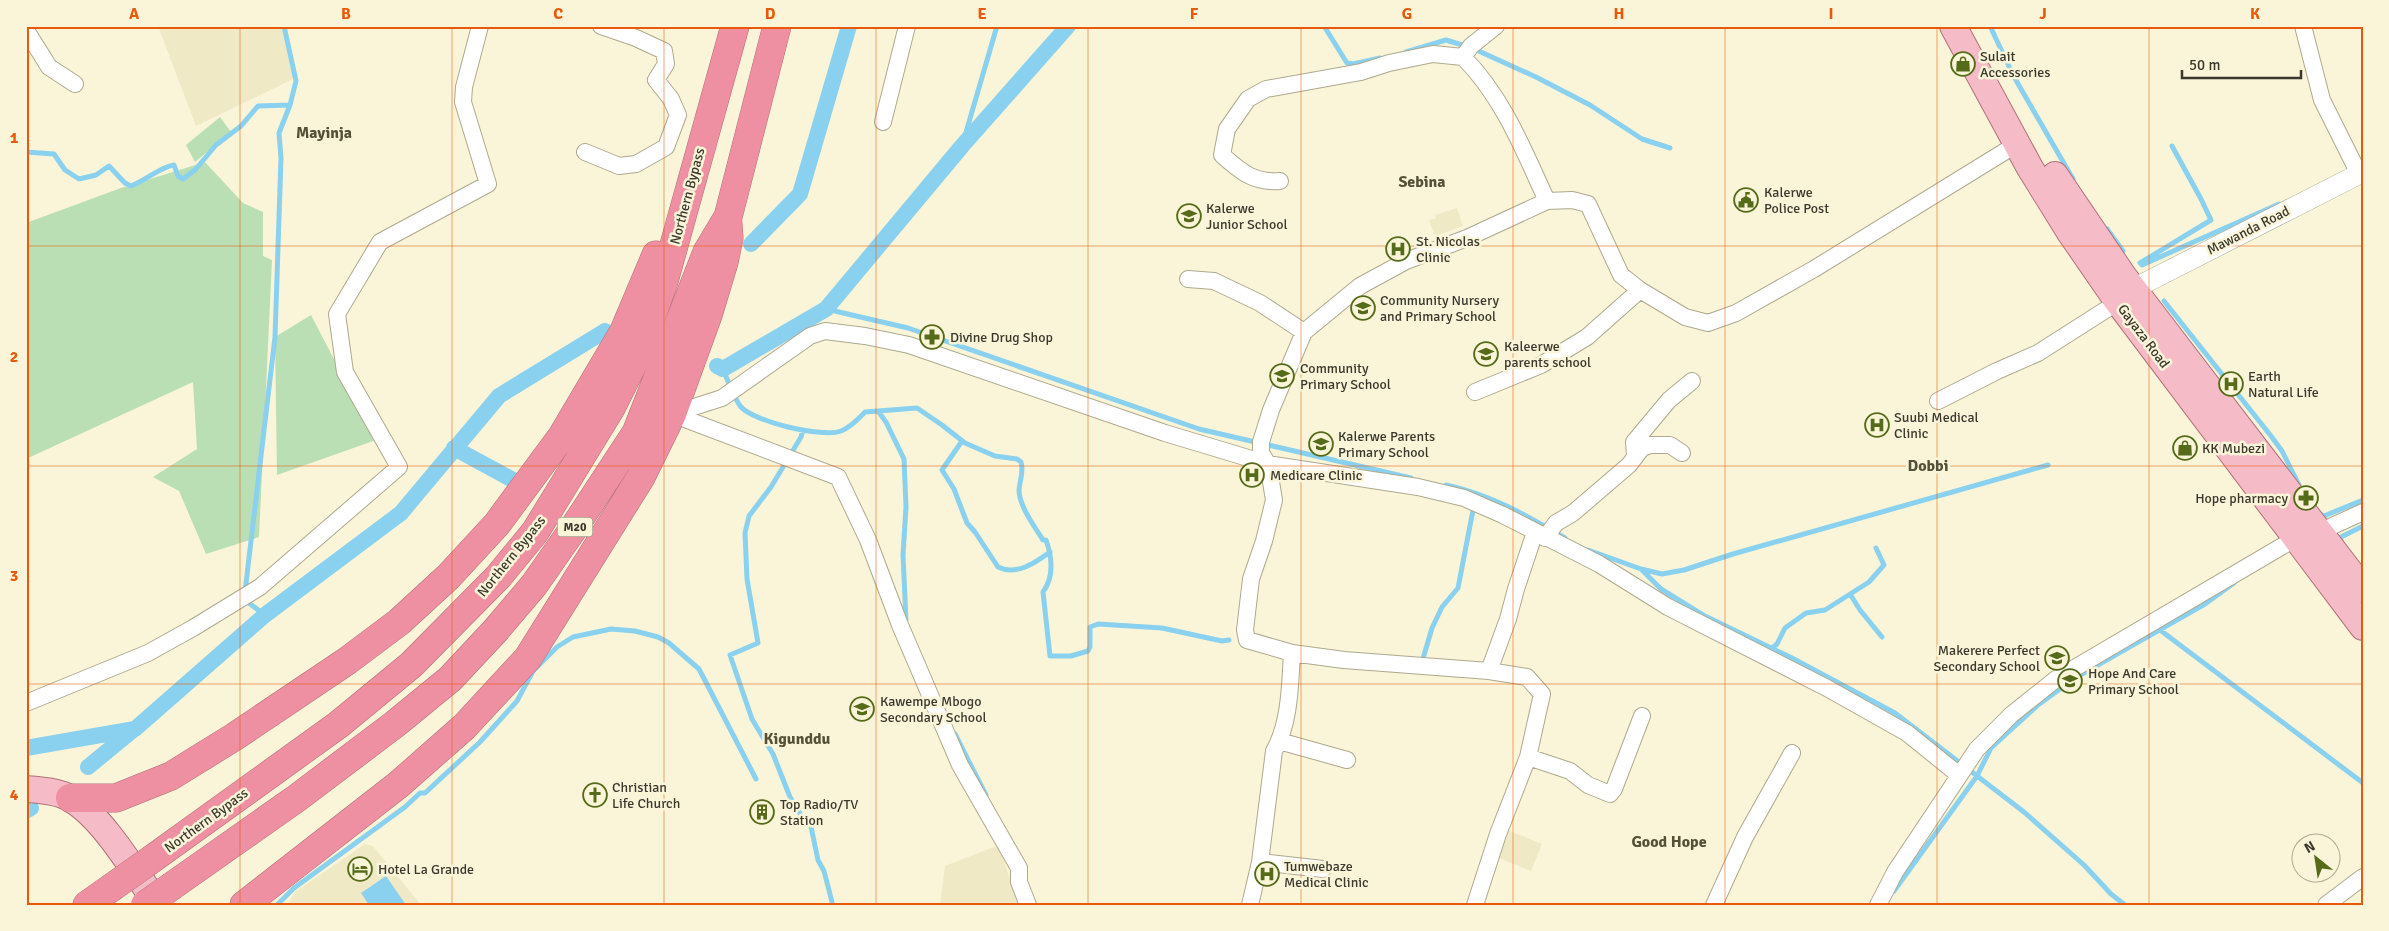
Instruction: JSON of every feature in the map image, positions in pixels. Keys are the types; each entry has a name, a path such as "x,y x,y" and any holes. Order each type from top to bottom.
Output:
{"highway":[{"name":"Northern Bypass","path":"87,905 338,725 412,665 498,577 534,532 611,408 639,352 664,281 735,26"},
{"name":"M20","path":"145,905 165,895 396,724 450,678 495,631 534,585 602,488 636,433 707,252 728,217 777,26"},
{"path":"70,798 116,798 172,776 347,661 399,622 448,577 497,524 562,436 624,331 664,238 686,198"},
{"path":"244,905 398,785 464,727 528,658 641,477 672,414 724,262 729,238 728,217"}],"main road":[{"name":"Gayaza Road","path":"1953,26 2017,144 2069,231 2125,295 2307,536 2363,627"},
{"name":"Gayaza Road","path":"1972,26 2012,104 2042,155 2103,248 2125,295"},
{"name":"Gayaza Road","path":"2307,536 2363,589"},
{"path":"26,789 46,791 70,798 94,817 165,895"}],"street":[{"path":"26,703 148,653 260,587 399,467 345,372 337,314 380,242 488,184 463,102 464,87 480,26"},
{"path":"585,152 619,166 636,164 666,147 678,115 671,99 656,80 666,64 664,51 636,38 601,26"},
{"path":"883,122 907,26"},
{"path":"1280,181 1266,182 1255,180 1222,155 1226,129 1248,99 1266,89 1360,72 1433,54 1466,52 1496,26"},
{"path":"2303,26 2322,100 2361,173"},
{"path":"26,30 49,67 75,84"},
{"path":"1466,52 1511,124 1547,201"},
{"path":"1475,905 1498,834 1528,757 1542,694 1527,677 1489,671 1344,660 1292,653 1247,640 1245,630 1251,579 1264,541 1274,500 1263,453 1271,410 1304,332 1360,286 1406,262 1467,238 1547,201 1572,200 1588,204 1621,275 1640,290 1685,317 1708,323 1736,313 1814,269 2017,144"},
{"name":"Mawanda Road","path":"2125,295 2361,173"},
{"path":"1188,279 1214,281 1260,303 1304,332"},
{"path":"1475,392 1542,365 1587,337 1640,290"},
{"path":"1938,401 1997,370 2038,353 2125,295"},
{"path":"672,414 722,398 810,336 825,331 865,336 909,345 1165,433 1418,487 1455,496 1502,514 1546,532 1668,607 1827,688 1965,767"},
{"path":"1636,456 1634,442 1669,400 1692,381"},
{"path":"672,414 838,477 868,540 900,625 960,765 1019,868 1019,882 1028,905"},
{"path":"1489,671 1508,619 1516,589 1546,532 1573,513 1628,466 1642,448 1650,444 1670,445 1682,453"},
{"path":"1878,905 1894,872 1978,749 2012,715 2056,679 2307,536 2363,512"},
{"path":"1250,905 1260,862 1274,751 1279,741 1288,707 1292,653"},
{"path":"1528,757 1570,770 1588,785 1610,794 1614,789 1642,716"},
{"path":"1279,741 1347,760"},
{"path":"1714,905 1725,877 1745,837 1792,753"},
{"path":"1260,862 1323,869"},
{"path":"2326,905 2363,877"}],"shaded area":[{"path":"158,26 282,26 293,79 196,126"},
{"path":"1457,208 1463,226 1435,236 1429,220 1436,218 1435,215"},
{"path":"1507,830 1542,844 1531,871 1496,857"},
{"name":"Hotel La Grande","path":"365,844 373,846 421,905 287,905 295,892"},
{"path":"999,845 1018,905 940,905 945,866"}],"green space":[{"path":"220,117 231,132 195,162 186,145"},
{"path":"205,162 243,203 263,212 263,256 272,260 259,537 206,554 179,491 153,477 197,449 193,382 26,459 26,223 121,188"},
{"path":"311,315 376,440 277,475 275,337"}],"water":[{"path":"386,876 406,905 369,905 361,893"}],"waterway":[{"path":"245,592 275,337 281,158 279,133 290,105 296,81 284,26"},
{"path":"751,244 800,194 849,26"},
{"path":"962,146 997,26"},
{"path":"717,366 723,369 826,309 962,146 1068,26"},
{"path":"1324,26 1347,63 1353,64 1380,58"},
{"path":"1990,26 2013,75 2073,179"},
{"path":"1406,52 1446,40 1472,48 1536,77 1590,105 1642,139 1670,148"},
{"path":"26,152 54,154 65,170 79,179 96,175 109,166 125,183 131,186 164,168 174,165 178,176 183,179 195,170 216,145 241,126 258,106 290,105"},
{"path":"2140,263 2211,220 2172,146"},
{"path":"2142,265 2279,204"},
{"path":"2107,229 2123,251"},
{"path":"2164,301 2271,436 2282,451 2299,485"},
{"path":"826,309 908,328 1199,429 1411,478"},
{"path":"26,748 135,729 265,615 401,513 499,396 605,331"},
{"path":"723,369 733,394 741,407 749,413 774,423 805,430 832,433 841,431 851,425 865,412 878,411 886,422 904,459 906,507 903,555 906,620"},
{"path":"878,411 917,408 965,443 995,456 1017,459 1021,462 1022,472 1019,490 1022,503 1043,540 1046,540 1050,553 1051,567 1049,580 1043,592 1050,656 1071,656 1088,651 1090,647 1090,627 1098,624 1162,628 1222,641 1229,640"},
{"path":"803,430 801,437 771,487 749,516 745,533 747,579 758,643 730,655 752,719 773,754 790,797 804,820 810,822 818,860 824,871 832,902"},
{"path":"962,441 942,470 954,489 967,523 998,567 1012,570 1025,567 1050,552"},
{"path":"454,448 515,481"},
{"path":"1641,569 1662,574 1684,570 1733,554 2048,465"},
{"path":"1446,485 1493,500 1565,538"},
{"path":"2320,514 2324,516 2363,500"},
{"path":"1422,662 1432,628 1442,607 1458,588 1474,505"},
{"path":"2341,540 2339,538 2363,526"},
{"path":"1771,649 1777,644 1785,628 1806,613 1825,610 1869,582 1884,565 1876,548"},
{"path":"1588,550 1641,569 1661,589 1703,615 1790,657 1895,713 2024,812 2084,865 2111,894 2125,905"},
{"path":"1894,891 1977,776 1991,748 2038,705 2075,678 2205,604 2234,583"},
{"path":"1850,594 1860,610 1882,637"},
{"path":"245,600 265,615"},
{"path":"277,905 294,888 405,807 420,793 425,793 480,742 517,701 533,671 557,647 573,637 611,629 635,631 658,637 669,643 699,669 756,779"},
{"path":"2160,630 2363,783"},
{"path":"88,767 133,730"},
{"path":"955,734 986,795"},
{"path":"26,811 31,808"}],"place":[{"name":"Sulait Accessories","path":"1963,64"},
{"name":"Kalerwe Police Post","path":"1746,200"},
{"name":"Kalerwe Junior School","path":"1189,216"},
{"name":"St. Nicolas Clinic","path":"1398,249"},
{"name":"Community Nursery and Primary School","path":"1363,308"},
{"name":"Divine Drug Shop","path":"932,337"},
{"name":"Kaleerwe parents school","path":"1486,354"},
{"name":"Community Primary School","path":"1282,376"},
{"name":"Earth Natural Life","path":"2231,384"},
{"name":"Suubi Medical Clinic","path":"1877,425"},
{"name":"Kalerwe Parents Primary School","path":"1321,444"},
{"name":"KK Mubezi","path":"2185,448"},
{"name":"Medicare Clinic","path":"1252,475"},
{"name":"Hope pharmacy","path":"2306,498"},
{"name":"Makerere Perfect Secondary School","path":"2057,658"},
{"name":"Hope And Care Primary School","path":"2070,681"},
{"name":"Kawempe Mbogo Secondary School","path":"862,709"},
{"name":"Christian Life Church","path":"595,795"},
{"name":"Top Radio/TV Station","path":"762,812"},
{"name":"Hotel La Grande","path":"360,869"},
{"name":"Tumwebaze Medical Clinic","path":"1267,874"}],"district":[{"name":"Mayinja","path":"324,132"},
{"name":"Sebina","path":"1422,181"},
{"name":"Dobbi","path":"1928,465"},
{"name":"Kigunddu","path":"797,738"},
{"name":"Good Hope","path":"1669,841"}]}
